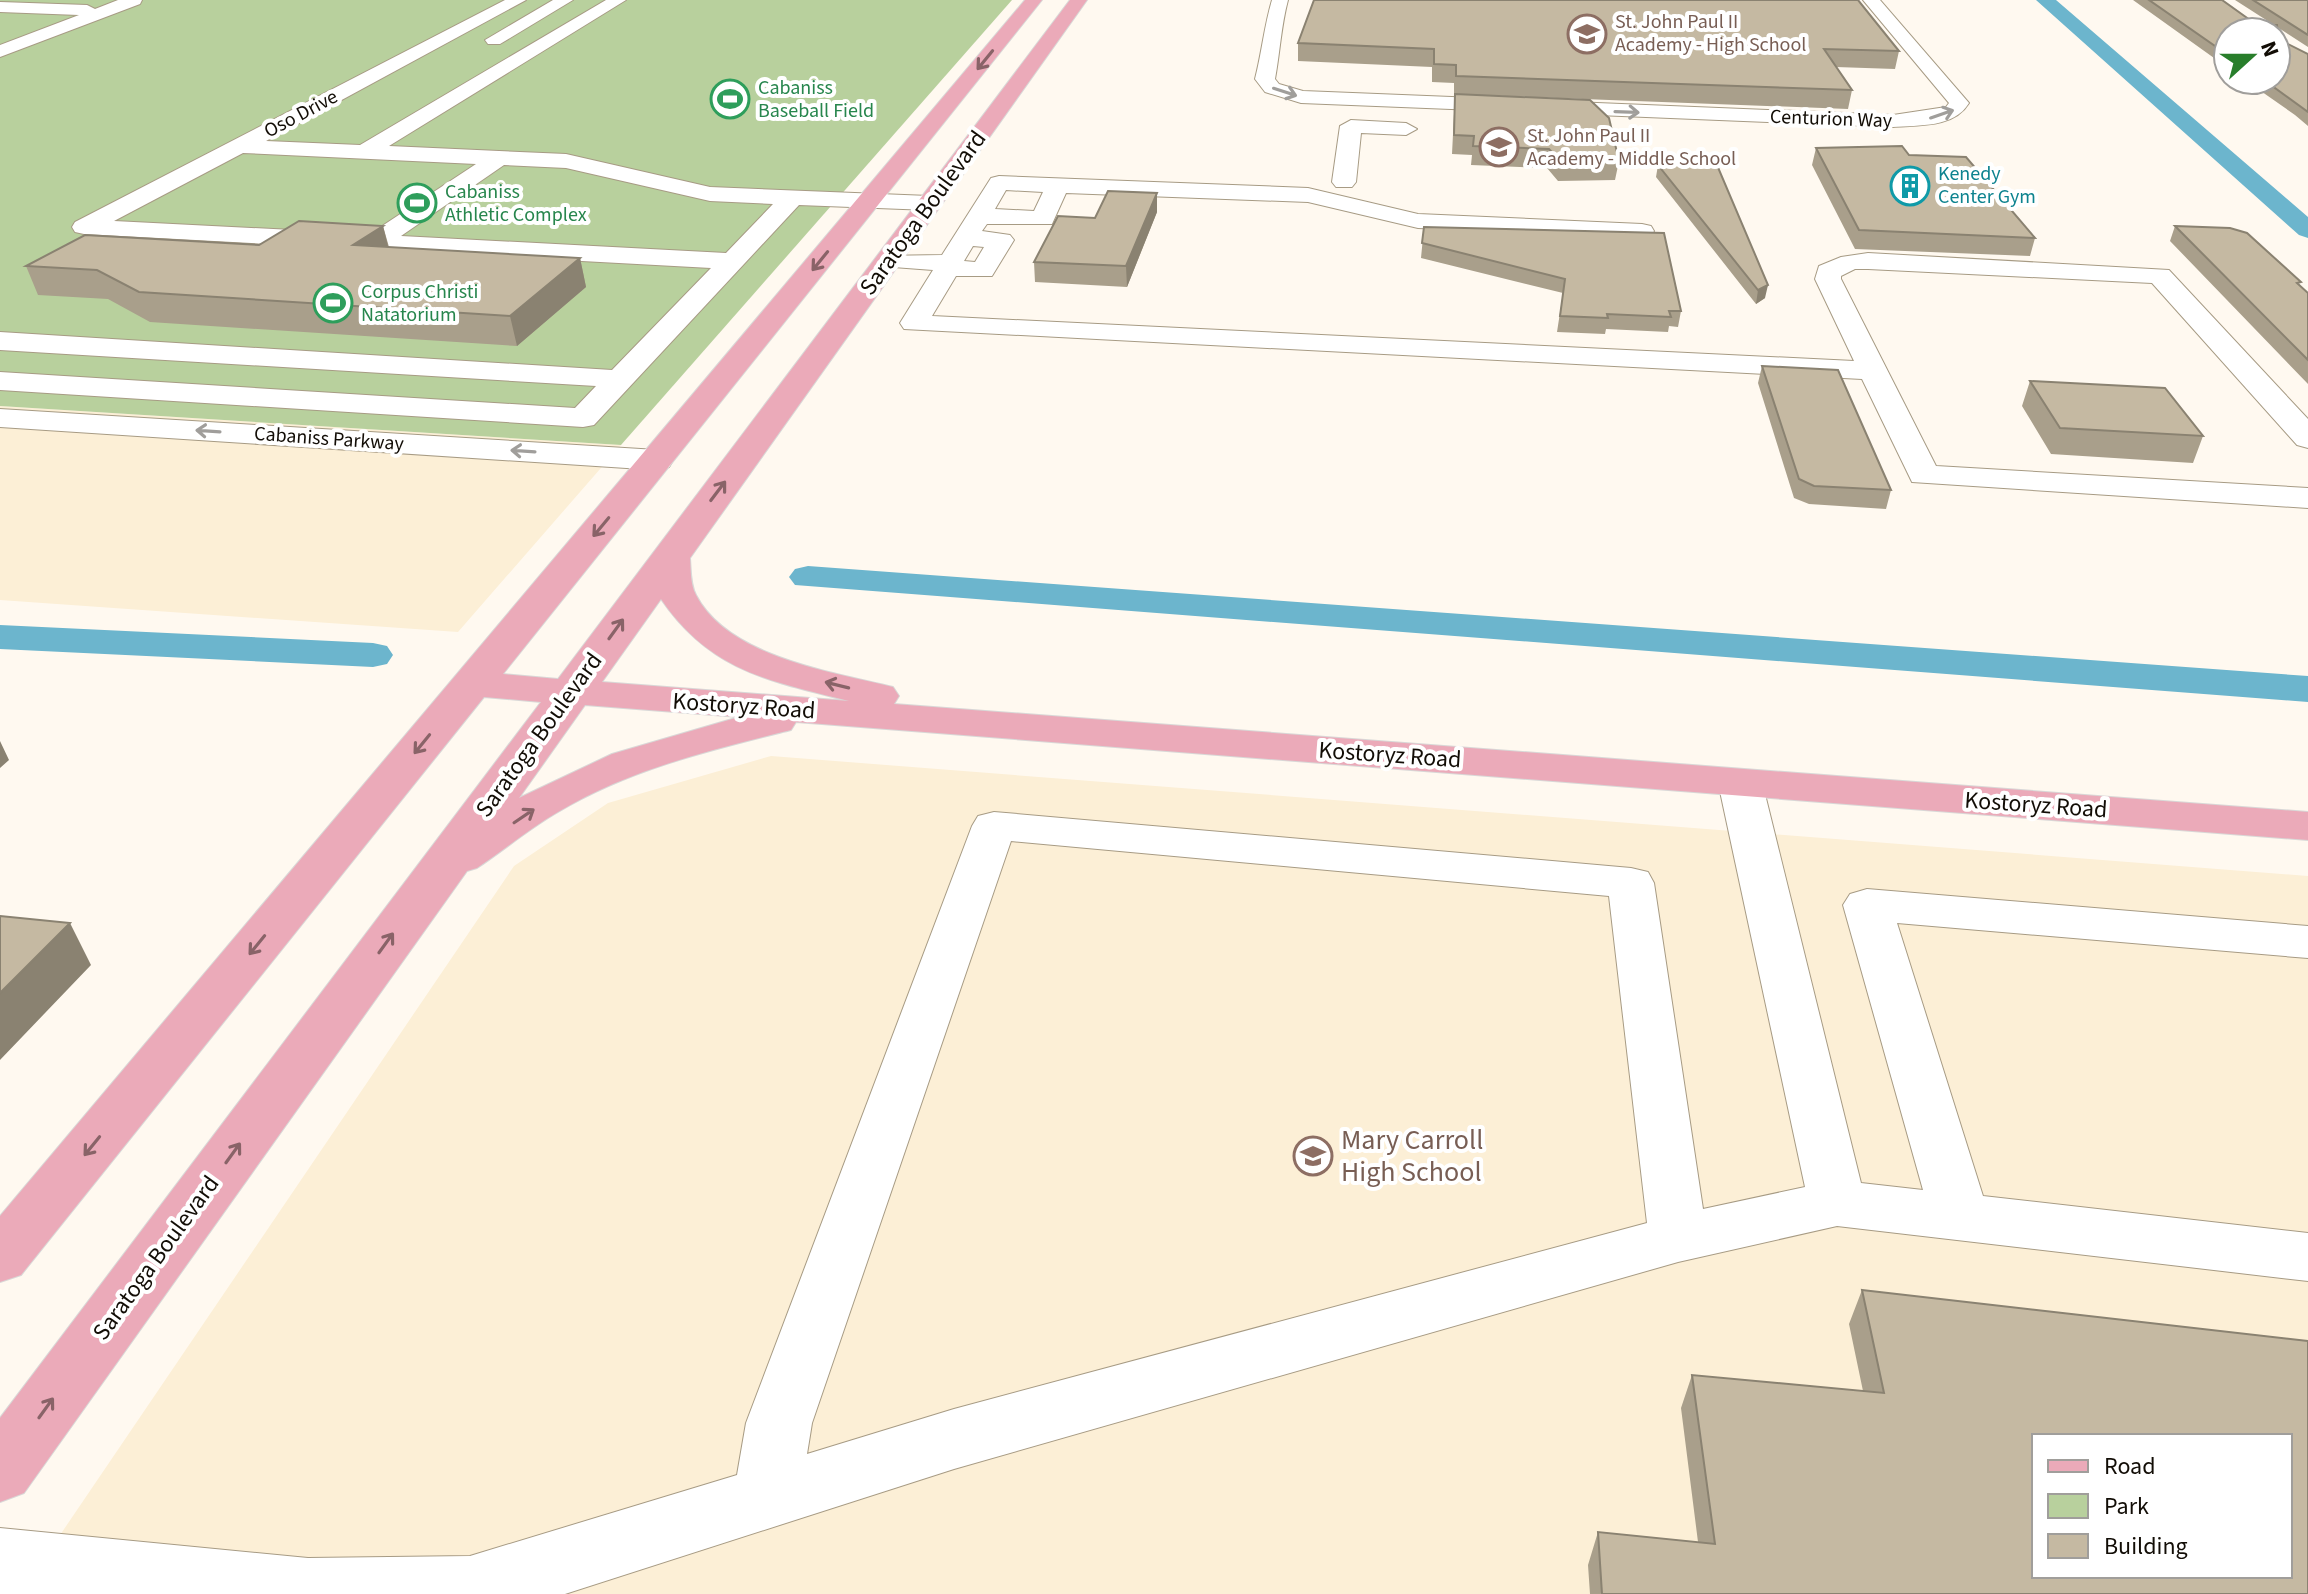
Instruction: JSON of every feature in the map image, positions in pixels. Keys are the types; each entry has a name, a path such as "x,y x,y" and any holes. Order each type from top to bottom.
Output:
{"main road":[{"name":"Saratoga Boulevard","path":"0,1258 1034,0"},
{"name":"Saratoga Boulevard","path":"0,1471 1079,0"},
{"path":"671,554 676,595 705,628 733,652 777,669 994,725"},
{"name":"Kostoryz Road","path":"471,684 2308,826"},
{"path":"436,875 542,803 607,770 711,736 819,712"}],"street":[{"path":"0,51 134,0"},
{"name":"Oso Drive","path":"376,242 84,227 518,0"},
{"path":"482,47 565,0"},
{"path":"364,152 618,0"},
{"name":"Centurion Way","path":"1280,0 1271,32 1272,48 1265,79 1272,88 1301,97 1893,121 1936,117 1954,111 1959,103 1871,0"},
{"path":"0,7 105,11"},
{"path":"403,60 441,62"},
{"path":"468,63 510,64"},
{"path":"1893,121 1910,142"},
{"path":"1344,182 1351,126 1424,129"},
{"path":"300,149 339,127"},
{"path":"240,146 577,162 710,194 929,203"},
{"path":"376,242 499,158"},
{"path":"1642,231 1418,221 1308,195 999,183 914,323 1873,371"},
{"path":"1418,193 1418,221"},
{"path":"0,381 583,418 792,198"},
{"path":"906,239 960,245"},
{"path":"376,242 732,261"},
{"path":"889,261 960,245"},
{"path":"2308,438 2160,276 1868,261 1836,266 1828,272 1828,279 1924,475 2308,498"},
{"path":"930,296 960,297"},
{"path":"1055,330 1067,302"},
{"path":"0,341 620,379"},
{"path":"232,396 283,359"},
{"name":"Cabaniss Parkway","path":"0,418 657,460"},
{"name":"Cabaniss Parkway","path":"0,441 633,489"},
{"path":"1740,782 1837,1203"},
{"path":"767,1497 779,1423 994,826 1631,883 1678,1238"},
{"path":"1960,1216 1867,905 2308,942"},
{"path":"0,1562 154,1586 308,1592 470,1592 954,1439 1678,1238 1837,1203 2308,1257"}],"shaded area":[{"path":"0,406 621,445 458,632 0,600"},
{"name":"Mary Carroll High School","path":"771,756 2308,876 2308,1594 20,1594 514,866 608,803"}],"green space":[{"name":"Cabaniss Athletic Complex","path":"0,0 1012,0 621,445 0,406"}],"building":[{"path":"1314,0 1858,0 1899,51 1824,49 1852,90 1456,76 1456,65 1434,64 1434,49 1298,43"},
{"path":"2149,0 2222,0 2244,16 2212,16 2212,44"},
{"path":"2253,0 2308,0 2308,35 2292,25 2292,16 2278,16"},
{"path":"2292,46 2308,54 2308,112 2286,96 2292,96"},
{"path":"1455,94 1590,100 1609,118 1619,161 1561,162 1549,149 1473,146 1474,136 1454,135"},
{"path":"1902,146 1909,155 1966,157 2035,238 1859,230 1816,148"},
{"path":"1658,165 1717,165 1768,285 1758,290"},
{"path":"1108,191 1157,193 1126,266 1034,262 1058,216 1095,218"},
{"path":"299,221 383,226 353,245 580,258 510,316 139,292 97,270 26,266 85,235 259,245"},
{"path":"2175,226 2230,228 2247,233 2301,282 2297,283 2308,293 2308,360"},
{"path":"1424,227 1664,233 1681,311 1669,311 1671,317 1607,314 1608,318 1560,316 1565,279 1422,243"},
{"path":"1762,366 1838,370 1891,490 1814,486 1799,479"},
{"path":"2030,381 2165,388 2203,436 2060,428"},
{"path":"0,916 70,923 0,993"},
{"path":"1862,1290 2308,1341 2308,1594 1602,1594 1598,1532 1715,1544 1692,1375 1884,1393"}],"waterway":[{"path":"2045,0 2308,230"},
{"path":"808,577 2308,689"},
{"path":"0,637 373,655"}],"place":[{"name":"St. John Paul II Academy - High School","path":"1587,34"},
{"name":"Cabaniss Baseball Field","path":"730,99"},
{"name":"St. John Paul II Academy - Middle School","path":"1499,147"},
{"name":"Kenedy Center Gym","path":"1910,186"},
{"name":"Cabaniss Athletic Complex","path":"417,203"},
{"name":"Corpus Christi Natatorium","path":"333,303"},
{"name":"Mary Carroll High School","path":"1313,1156"}]}
